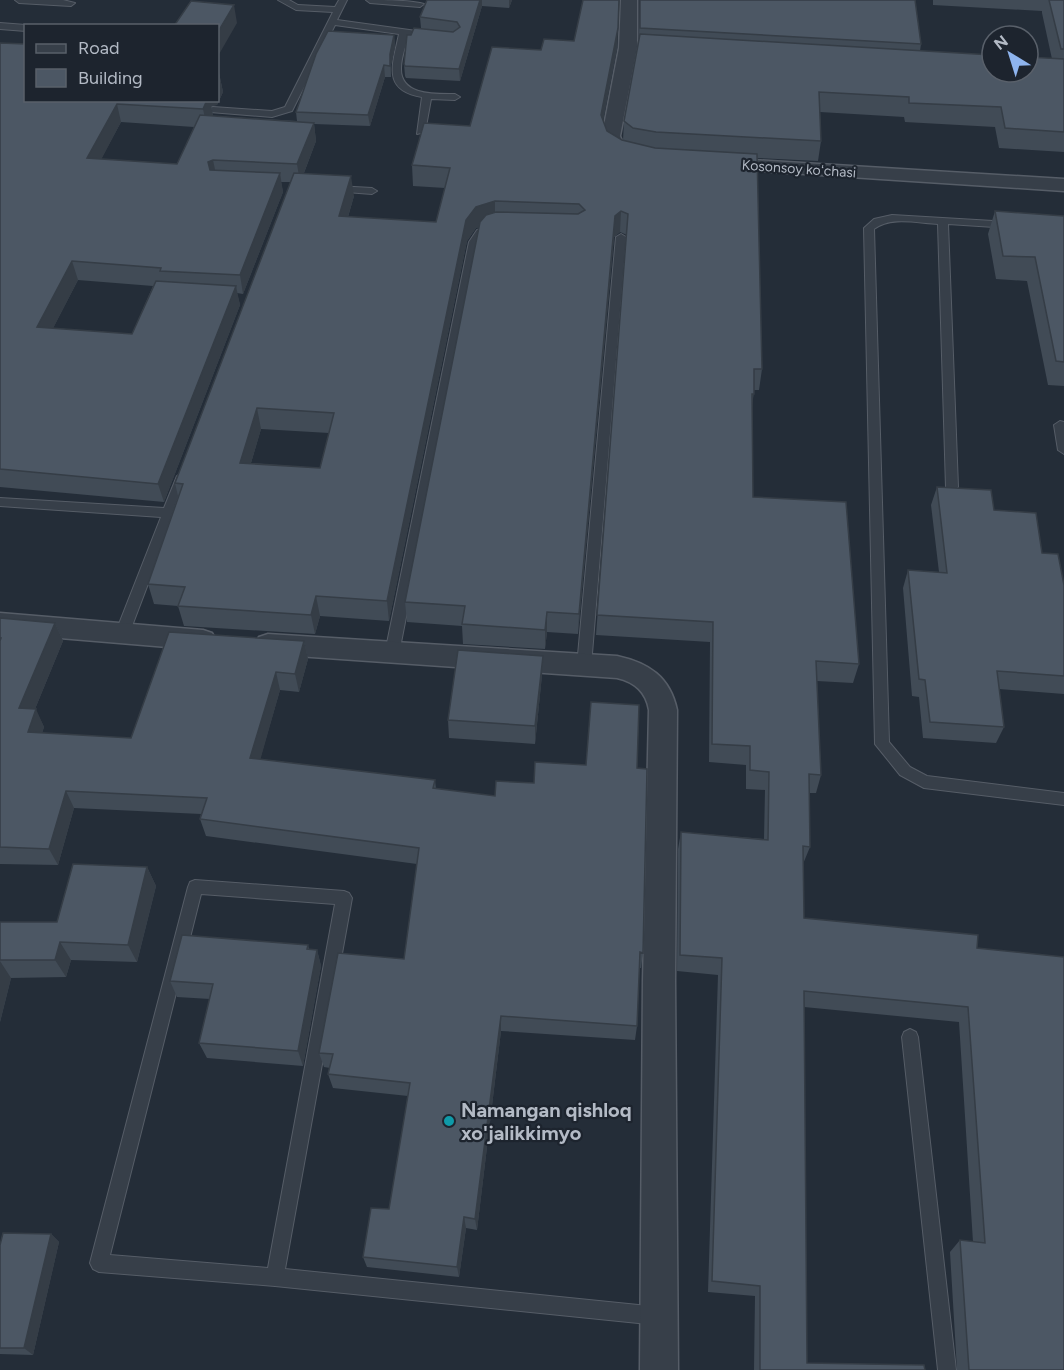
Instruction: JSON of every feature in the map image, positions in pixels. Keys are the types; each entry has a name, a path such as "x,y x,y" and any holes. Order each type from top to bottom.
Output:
{"street":[{"path":"629,0 633,49 612,144 625,154 654,160"},
{"name":"Kosonsoy koʻchasi","path":"701,163 1064,186"},
{"path":"0,623 122,634 628,669 640,674 658,691 663,710 659,981 659,1370"}],"lane":[{"path":"19,0 71,3"},
{"path":"282,0 296,7 337,10"},
{"path":"213,110 272,114 289,110 343,0"},
{"path":"370,0 420,4"},
{"path":"332,22 434,36"},
{"path":"0,26 24,28"},
{"path":"404,33 396,71 400,84 408,91 428,96 455,97"},
{"path":"420,132 428,96"},
{"path":"326,189 372,191"},
{"path":"1020,225 892,218 878,221 869,228 882,744 905,771 924,783 1064,799"},
{"path":"943,221 952,487"},
{"path":"392,653 474,242 481,232 495,228 507,228"},
{"path":"584,666 621,237"},
{"path":"1060,425 1064,450"},
{"path":"122,634 189,460"},
{"path":"0,502 169,513"},
{"path":"275,1277 344,898 195,887 99,1263 275,1277 659,1316"},
{"path":"910,1038 947,1370"}],"building":[{"path":"427,0 480,0 459,69 405,66 404,64 407,35 411,35 414,28 453,32 460,27 457,22 420,17"},
{"path":"583,0 619,0 618,28 601,115 607,131 622,140 655,148 757,154 762,369 754,369 754,394 752,394 753,497 846,502 859,664 816,661 821,775 809,774 810,847 803,846 804,918 978,935 977,948 1064,957 1064,1370 969,1370 960,1240 985,1243 968,1007 804,991 807,1363 924,1365 925,1370 760,1370 760,1286 712,1281 722,958 680,955 681,832 768,840 769,772 750,770 750,746 712,744 713,622 597,615 628,214 621,211 615,216 579,614 547,612 545,630 462,624 465,606 405,602 480,222 486,215 496,212 578,214 585,210 579,204 495,201 476,207 466,220 387,601 316,596 311,615 178,606 185,587 148,584 183,484 175,483 294,173 351,176 339,216 436,222 450,168 412,165 424,123 470,126 492,47 541,50 544,39 574,41","holes":["257,408 334,413 320,468 240,463"]},
{"path":"640,0 915,0 921,44 640,28"},
{"path":"1049,0 1064,0 1064,49 1061,49"},
{"path":"191,1 234,5 219,30 219,24 175,24"},
{"path":"328,31 394,35 390,66 384,65 368,115 296,112 316,54"},
{"path":"640,34 980,54 980,84 1040,84 1040,58 1064,59 1064,132 1005,128 1001,107 909,103 909,97 819,92 821,141 656,132 633,128 624,121"},
{"path":"0,43 24,44 24,102 206,102 203,109 117,104 87,158 177,164 200,115 314,123 297,164 213,160 208,162 210,170 280,173 240,275 160,271 161,268 72,261 37,327 132,334 156,281 236,286 158,484 0,469"},
{"path":"995,211 1064,216 1064,362 1056,361 1035,257 1003,256"},
{"path":"937,487 991,490 994,510 1036,513 1042,553 1058,554 1064,585 1064,676 997,671 1004,727 930,722 925,680 919,679 908,570 947,573"},
{"path":"0,618 55,623 19,708 36,709 28,732 131,738 169,632 304,641 295,674 276,672 250,758 435,780 433,788 495,796 496,781 534,783 535,762 586,765 591,702 639,705 637,768 647,769 643,953 640,952 637,1026 501,1016 475,1219 464,1217 457,1267 363,1257 371,1208 389,1209 410,1083 328,1074 333,1054 319,1053 338,953 404,959 419,848 200,819 207,798 66,791 49,849 0,847"},
{"path":"458,650 543,656 535,726 448,720"},
{"path":"73,864 147,867 128,945 60,942 55,960 0,960 0,922 57,922"},
{"path":"182,935 308,945 307,949 317,950 298,1051 199,1043 213,984 170,981"},
{"path":"3,1233 51,1234 24,1348 0,1348 0,1245"}],"place":[{"name":"Namangan qishloq xo'jalikkimyo","path":"449,1121"}]}
